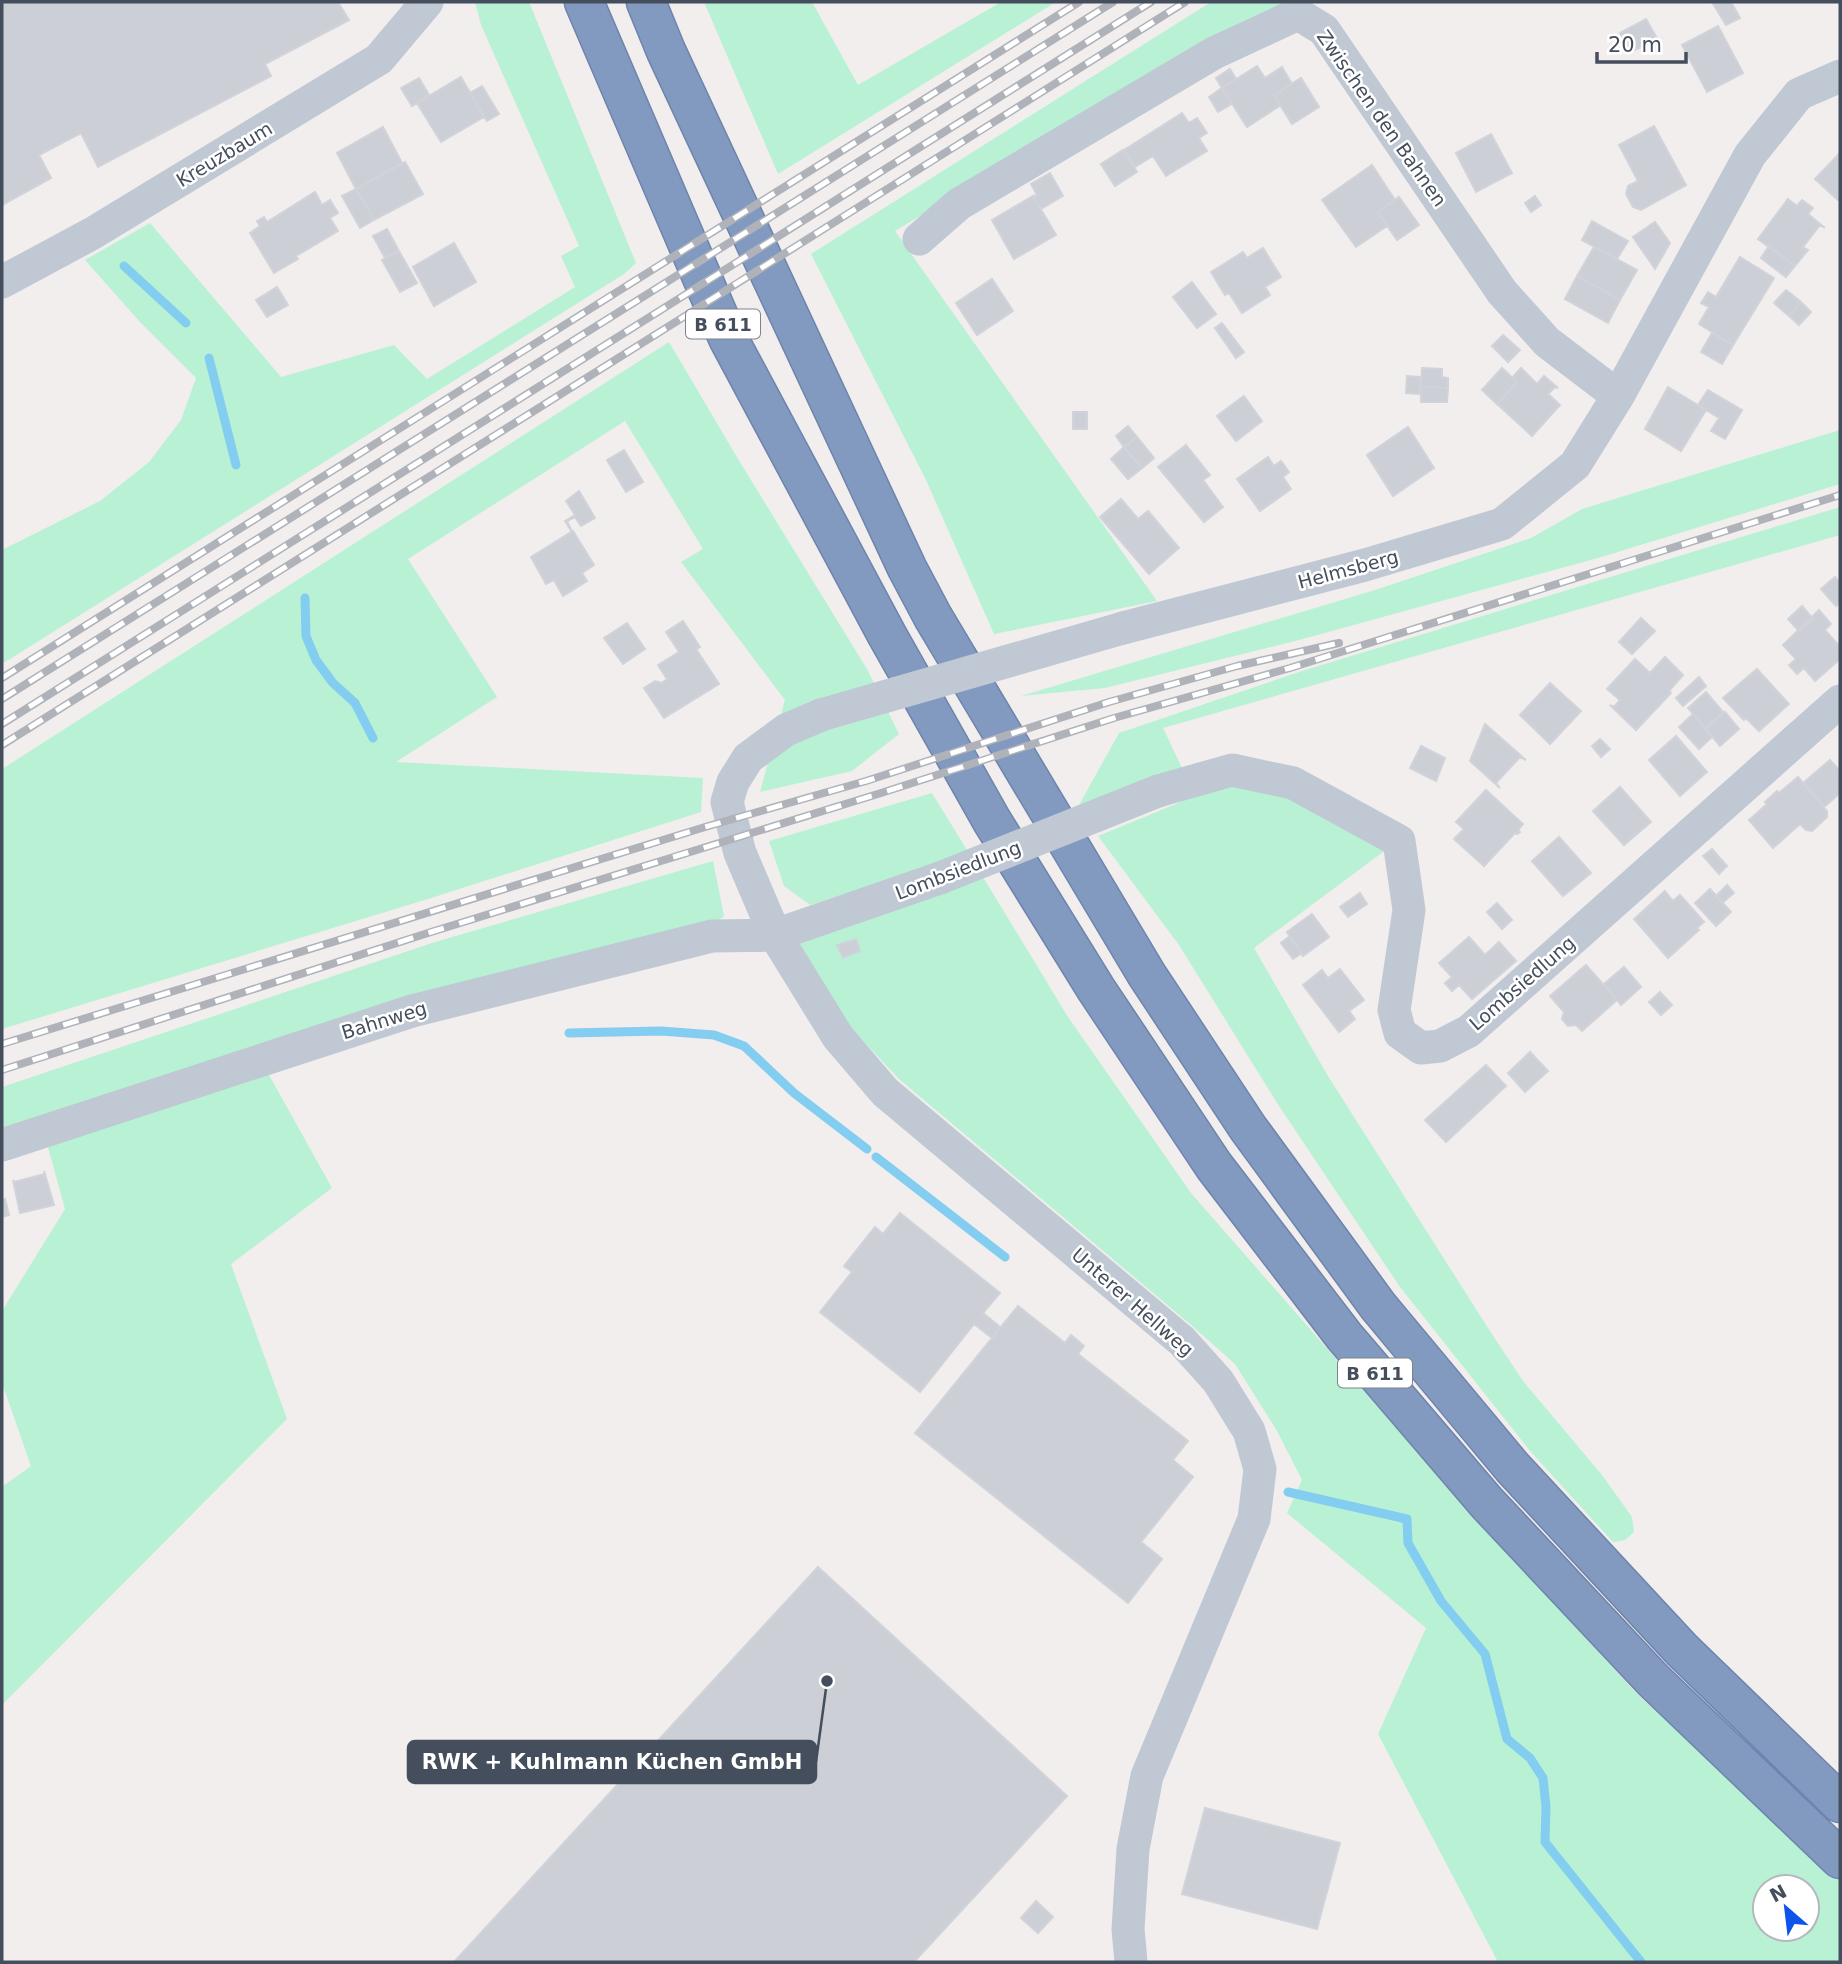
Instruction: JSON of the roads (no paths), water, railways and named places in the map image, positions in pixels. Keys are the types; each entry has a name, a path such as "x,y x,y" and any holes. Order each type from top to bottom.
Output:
{"highway":[{"name":"B 611","path":"584,2 728,338 887,635 999,832 1096,989 1214,1166 1344,1336 1487,1503 1653,1680 1840,1859"},
{"name":"B 611","path":"646,2 677,76 907,568 933,617 1147,975 1248,1128 1378,1307 1512,1467 1682,1650 1840,1802"}],"street":[{"name":"Kreuzbaum","path":"2,282 93,233 379,60 426,2"},
{"name":"Zwischen den Bahnen","path":"919,239 959,204 1214,53 1298,14 1324,30 1502,292 1547,342 1618,396"},
{"name":"Helmsberg","path":"740,853 727,802 733,782 748,758 786,730 821,715 1123,628 1364,565 1502,524 1575,465 1618,396 1750,155 1799,94 1840,76"},
{"name":"Lombsiedlung","path":"775,935 940,878 1158,792 1231,770 1293,783 1399,841 1409,910 1394,1010 1400,1033 1421,1048 1440,1046 1469,1031 1840,701"},
{"name":"Unterer Hellweg","path":"740,853 775,935 838,1037 885,1092 1182,1341 1218,1381 1249,1431 1260,1469 1254,1519 1147,1776 1133,1849 1128,1929 1131,1962"},
{"name":"Bahnweg","path":"2,1145 412,1010 712,936 775,935"}],"waterway":[{"path":"124,266 186,323"},
{"path":"209,358 236,465"},
{"path":"305,598 306,636 316,660 333,683 355,703 373,738"},
{"path":"569,1033 661,1031 714,1035 744,1046 794,1093 867,1149"},
{"path":"876,1157 1005,1257"},
{"path":"1288,1492 1407,1519 1408,1543 1441,1601 1485,1654 1507,1739 1530,1758 1543,1778 1545,1842 1641,1962"}],"railway":[{"path":"2,678 1079,2"},
{"path":"2,699 1113,2"},
{"path":"2,724 1151,2"},
{"path":"2,745 1185,2"},
{"path":"2,1070 1114,718 1290,668 1840,495"},
{"path":"2,1044 705,827 866,781 1109,702 1237,666 1339,643"}],"place":[{"name":"RWK + Kuhlmann Küchen GmbH","path":"827,1681"}]}
